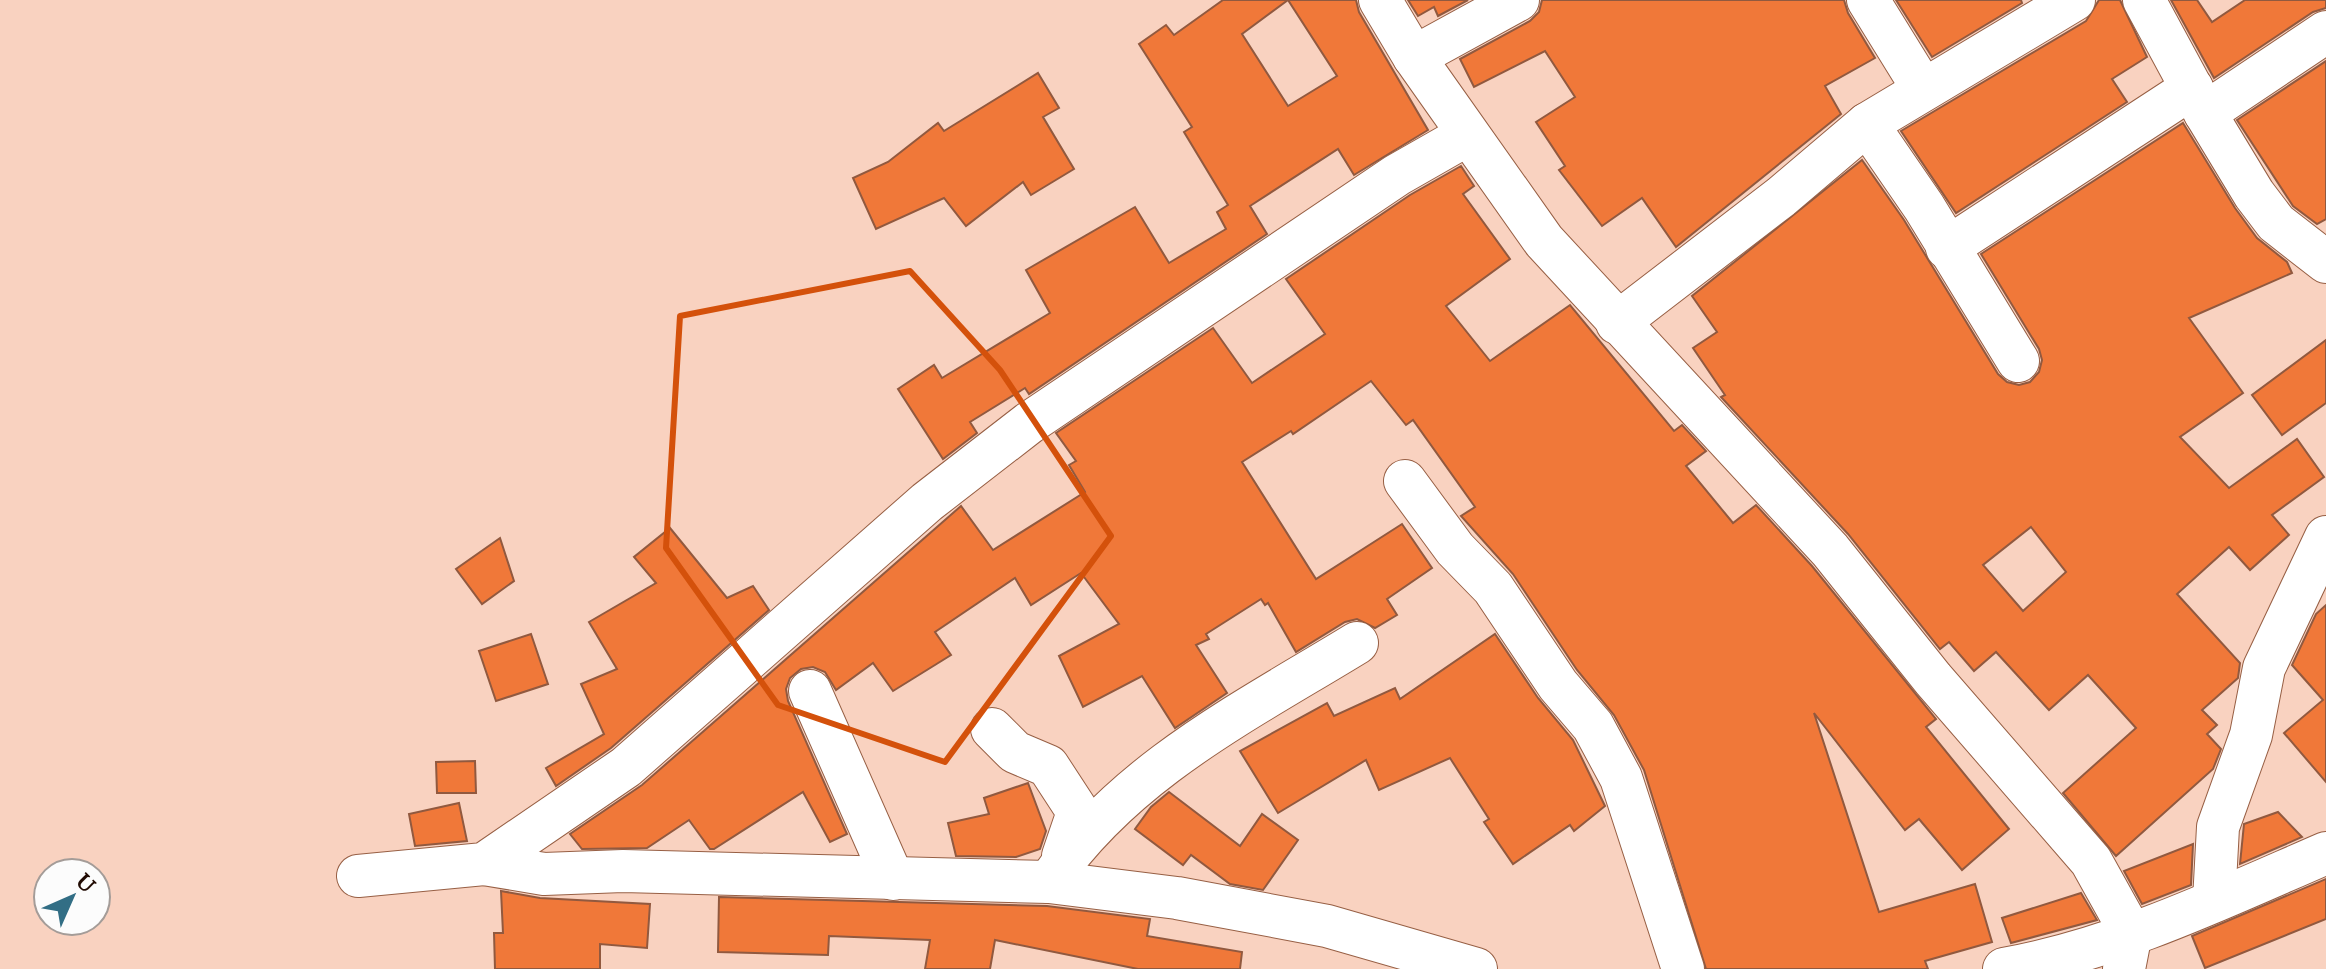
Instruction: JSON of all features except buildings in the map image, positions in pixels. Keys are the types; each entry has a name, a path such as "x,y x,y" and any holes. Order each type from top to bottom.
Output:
{"street":[{"path":"1380,0 1467,135 1544,241 1830,550 1933,679 2091,861 2127,951"},
{"path":"1414,57 1518,0"},
{"path":"1868,0 1923,89"},
{"path":"1617,323 1781,197 1867,124 2074,0"},
{"path":"2144,0 2199,101 2276,223 2324,255"},
{"path":"1947,248 2199,101 2326,32"},
{"path":"1867,124 1924,207 2018,361"},
{"path":"484,864 626,767 927,502 1029,423 1397,175 1467,135"},
{"path":"1405,481 1455,549 1493,588 1558,685 1593,726 1621,778 1683,969"},
{"path":"2214,901 2218,827 2251,735 2264,668 2326,537"},
{"path":"1055,873 1109,808 1137,783 1284,684 1357,643"},
{"path":"810,691 893,879"},
{"path":"992,729 1015,752 1048,766 1078,812 1055,873"},
{"path":"2004,969 2127,951 2214,901 2326,853"},
{"path":"358,876 484,864 544,874 623,871 893,879 1055,873 1327,926 1476,969"}],"highlighted area":[{"path":"910,271 1000,370 1111,536 945,762 778,705 666,548 680,316"}]}
